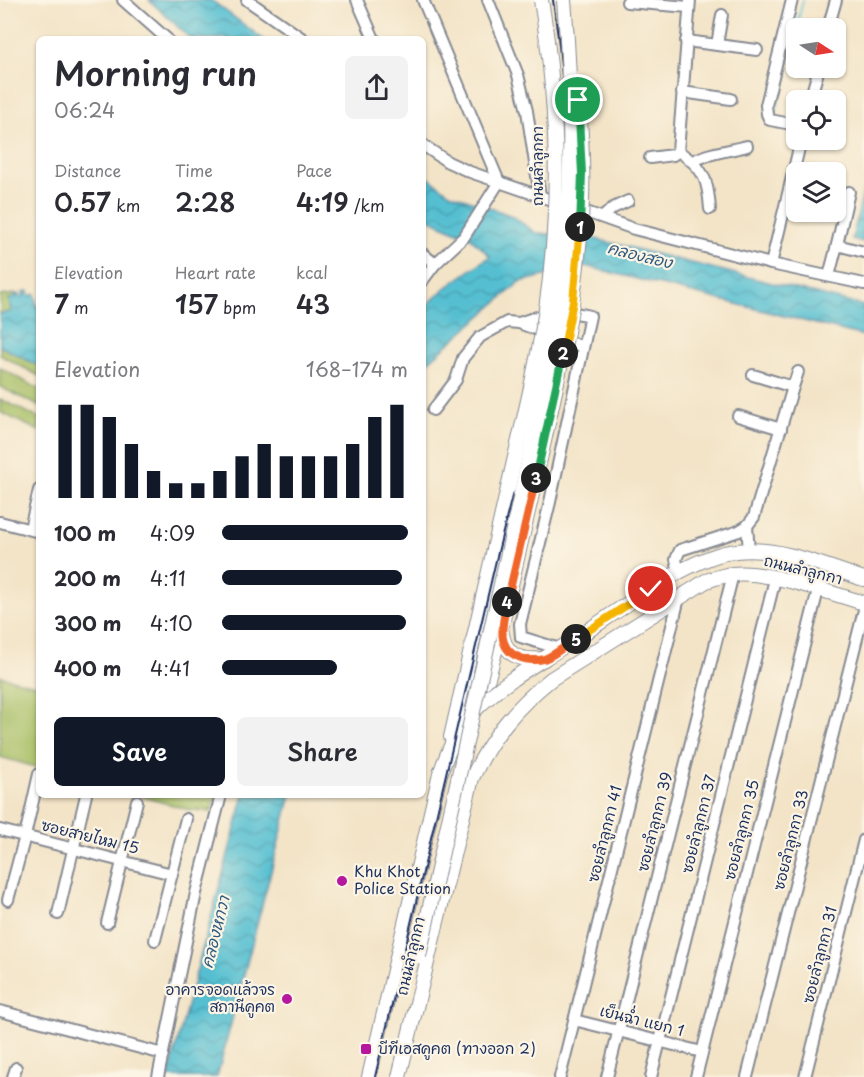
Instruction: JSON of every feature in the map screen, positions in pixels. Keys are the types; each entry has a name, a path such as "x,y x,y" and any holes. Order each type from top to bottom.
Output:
{"main road":[{"name":"ถนนลำลูกกา","path":"447,754 539,347 547,299 553,243 555,129 550,65 541,0"},
{"name":"ถนนลำลูกกา","path":"390,1077 419,956 555,336 566,262 569,219 569,60 564,0"},
{"path":"467,667 469,677 474,681 484,682 488,678 531,498 573,301 583,195 580,114 569,60"},
{"name":"ถนนลำลูกกา","path":"369,1077 440,774 455,736 475,710 500,689 544,659 679,573 719,554 762,550 864,579"},
{"name":"ถนนลำลูกกา","path":"399,1077 465,799 472,778 489,745 513,714 551,679 706,581 733,574 748,574 864,603"},
{"path":"501,628 504,645 515,656 531,660 544,659"}],"street":[{"path":"123,0 164,36"},
{"path":"247,0 299,36"},
{"path":"357,0 373,36"},
{"path":"423,0 499,182"},
{"path":"488,0 518,75 527,111 540,196"},
{"path":"786,123 770,120 766,105 792,0"},
{"path":"831,18 836,0"},
{"path":"627,2 689,3 678,152"},
{"path":"717,45 722,15"},
{"path":"686,41 757,50"},
{"path":"682,92 731,99"},
{"path":"694,161 710,154 747,146"},
{"path":"426,147 448,162 470,172 634,229 771,264 864,284"},
{"path":"771,264 799,150"},
{"path":"650,158 673,155 678,152"},
{"path":"678,152 694,161 708,184 710,209"},
{"path":"426,276 435,264 464,237 499,182"},
{"path":"829,276 849,192"},
{"path":"603,217 613,208 628,201"},
{"path":"837,245 864,252"},
{"path":"426,256 435,264"},
{"path":"519,323 561,311 590,316 550,502 520,624 521,637 560,649"},
{"path":"433,410 456,380 463,358 480,337 507,322 519,323 583,347"},
{"path":"679,573 676,559 680,550 740,531 754,517 798,372"},
{"path":"753,375 794,387"},
{"path":"738,416 781,429"},
{"path":"0,522 34,530 36,514"},
{"path":"747,526 749,551"},
{"name":"ซอยลำลูกกา 39","path":"607,1077 733,574"},
{"name":"ซอยลำลูกกา 37","path":"651,1077 775,579"},
{"name":"ซอยลำลูกกา 35","path":"696,1077 818,590"},
{"name":"ซอยลำลูกกา 41","path":"560,1077 679,598"},
{"name":"ซอยลำลูกกา 33","path":"747,1077 864,610"},
{"path":"8,900 36,788"},
{"path":"58,914 85,798"},
{"path":"158,1077 196,893 220,798"},
{"path":"107,923 137,801"},
{"path":"155,940 186,819"},
{"name":"ซอยสายไหม 15","path":"0,830 172,874"},
{"name":"ซอยลำลูกกา 31","path":"805,1077 864,840"},
{"path":"0,1011 163,1054"},
{"name":"เย็นฉ่ำ แยก 1","path":"574,1020 702,1052"}],"green space":[{"path":"15,294 16,298 11,312 0,314 0,296"},
{"path":"0,346 36,364 36,374 0,355"},
{"path":"0,368 36,387 36,405 0,387"},
{"path":"0,399 36,417 36,430 0,412"},
{"path":"0,676 36,685 36,767 0,757"},
{"path":"147,798 215,798 212,811 190,810"}],"water":[{"path":"149,0 211,0 259,36 188,36"},
{"name":"คลองสอง","path":"426,176 450,193 512,216 536,233 584,236 864,306 864,336 585,266 520,282 426,363 426,306 444,289 490,256 471,238 426,216"},
{"path":"864,189 864,242 852,239"},
{"path":"28,291 29,296 35,294 36,364 0,346 0,314 11,312 9,299 16,298 15,294 20,297 24,296 23,292"},
{"name":"คลองหกวา","path":"243,798 290,798 217,1077 168,1077"}],"waterway":[{"path":"775,115 803,0"}],"railway":[{"path":"375,1077 497,555 537,395 552,323 563,231 565,184 563,92 553,0"}],"place":[{"name":"Khu Khot Police Station","path":"342,881"},
{"name":"อาคารจอดแล้วจร สถานีคูคต","path":"287,999"},
{"name":"บีทีเอสคูคต (ทางออก 2)","path":"366,1049"}],"route":[{"path":"578,100 583,195 573,301 560,373 501,628 504,645 508,651 522,659 544,659 651,589"}]}
